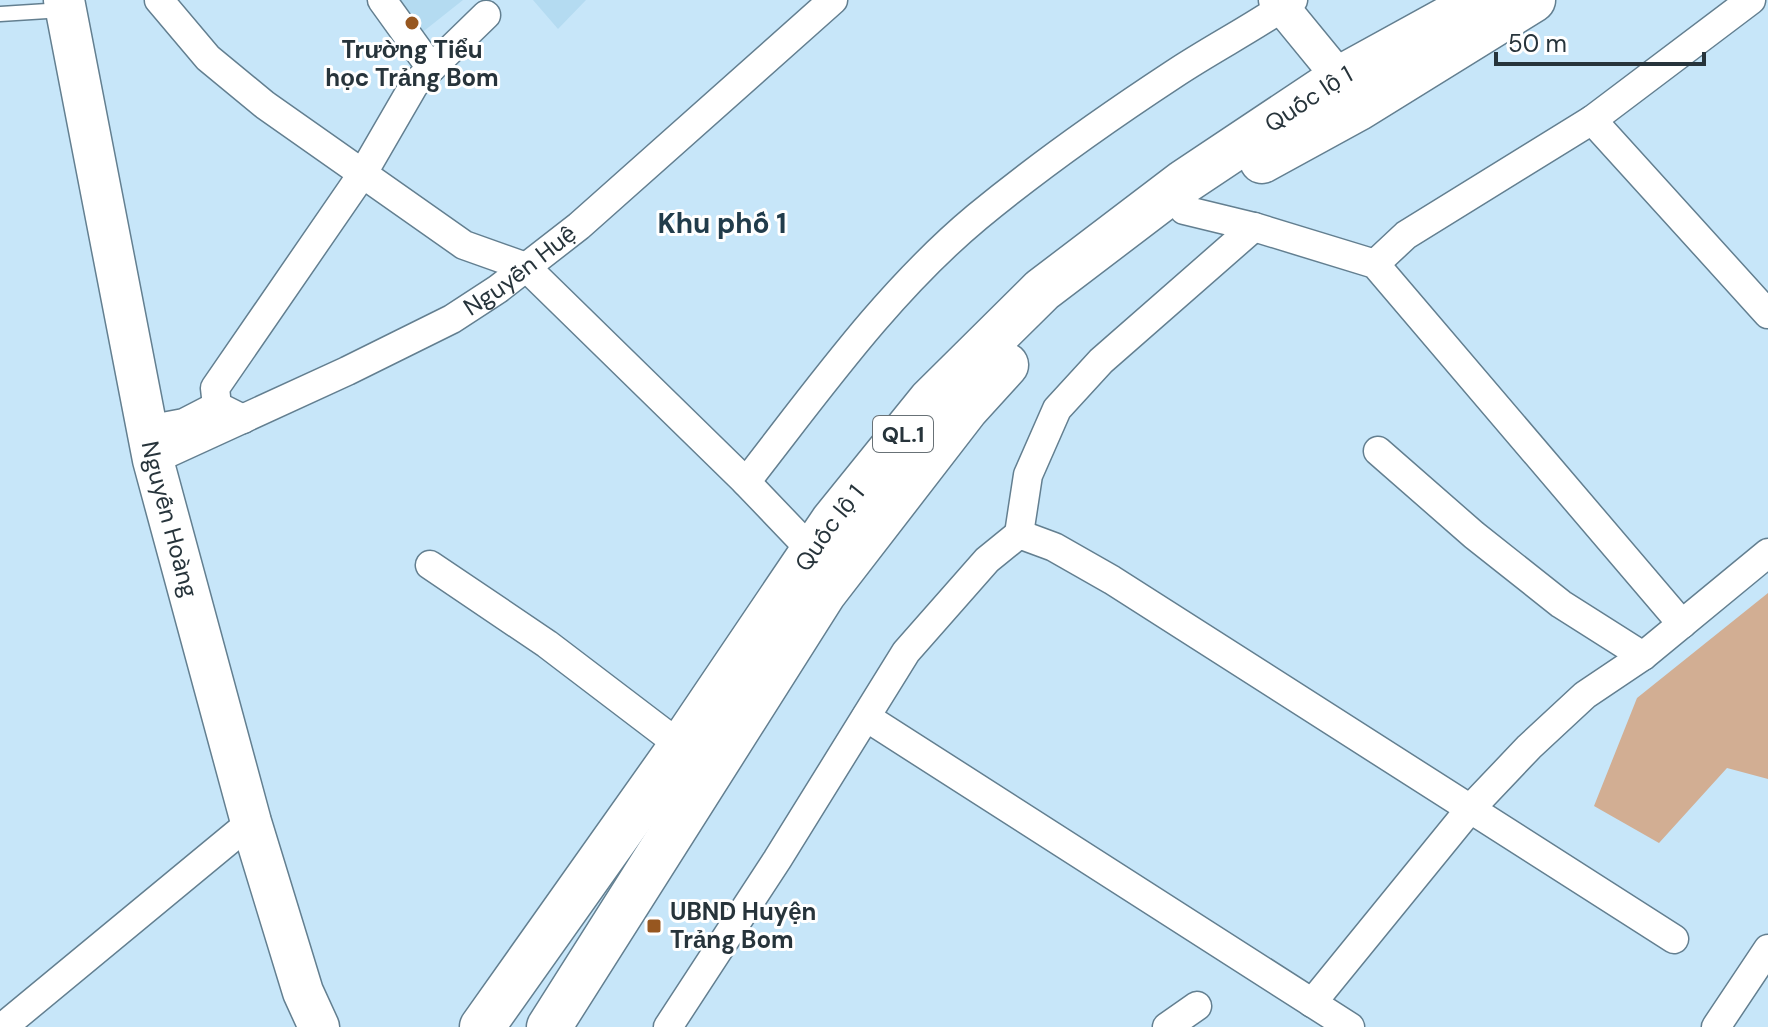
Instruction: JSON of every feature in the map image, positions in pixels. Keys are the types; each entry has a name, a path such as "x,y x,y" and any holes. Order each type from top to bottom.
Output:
{"highway":[{"name":"Quốc lộ 1","path":"482,1027 681,746 812,551 930,401 1042,290 1184,182 1340,78 1482,0"},
{"name":"Quốc lộ 1","path":"549,1027 824,593 966,409 1058,309 1214,188 1357,109 1533,0"}],"main road":[{"name":"Nguyễn Hoàng","path":"65,5 150,445 251,822 303,992 319,1027"}],"street":[{"path":"159,0 208,58 265,105 464,245 526,267 746,482 812,551"},
{"path":"382,0 431,68"},
{"name":"Nguyễn Huệ","path":"150,445 243,419 452,319 579,226 833,0"},
{"path":"1375,264 1406,235 1592,120 1751,0"},
{"path":"746,482 861,336 905,286 974,219 1036,170 1175,73 1284,2 1340,78"},
{"path":"217,406 215,388 363,173 414,85 486,15"},
{"path":"1592,120 1768,314"},
{"path":"1184,210 1254,227 1375,264 1682,624"},
{"path":"668,1027 777,860 906,652 987,560 1019,534 1028,475 1057,409 1101,361 1254,227"},
{"path":"150,445 217,406"},
{"path":"217,406 243,419"},
{"path":"1378,451 1474,535 1561,604 1643,656"},
{"path":"1019,534 1054,547 1112,580 1674,939"},
{"path":"1312,1003 1470,809 1529,747 1585,695 1643,656 1768,553"},
{"path":"430,565 547,644 681,746"},
{"path":"866,717 1350,1027"},
{"path":"3,1025 251,822"},
{"path":"1716,1027 1768,949"},
{"path":"1167,1027 1197,1006"}],"lane":[{"path":"0,14 65,5"}],"shaded area":[{"name":"Trường Tiểu học Trảng Bom","path":"377,0 463,0 405,46"},
{"name":"Trường Tiểu học Trảng Bom","path":"533,0 586,0 558,29"},
{"path":"1768,593 1768,779 1727,768 1659,843 1594,806 1637,698"}],"place":[{"name":"Trường Tiểu học Trảng Bom","path":"412,23"},
{"name":"UBND Huyện Trảng Bom","path":"654,926"}],"district":[{"name":"Khu phố 1","path":"722,223"}]}
